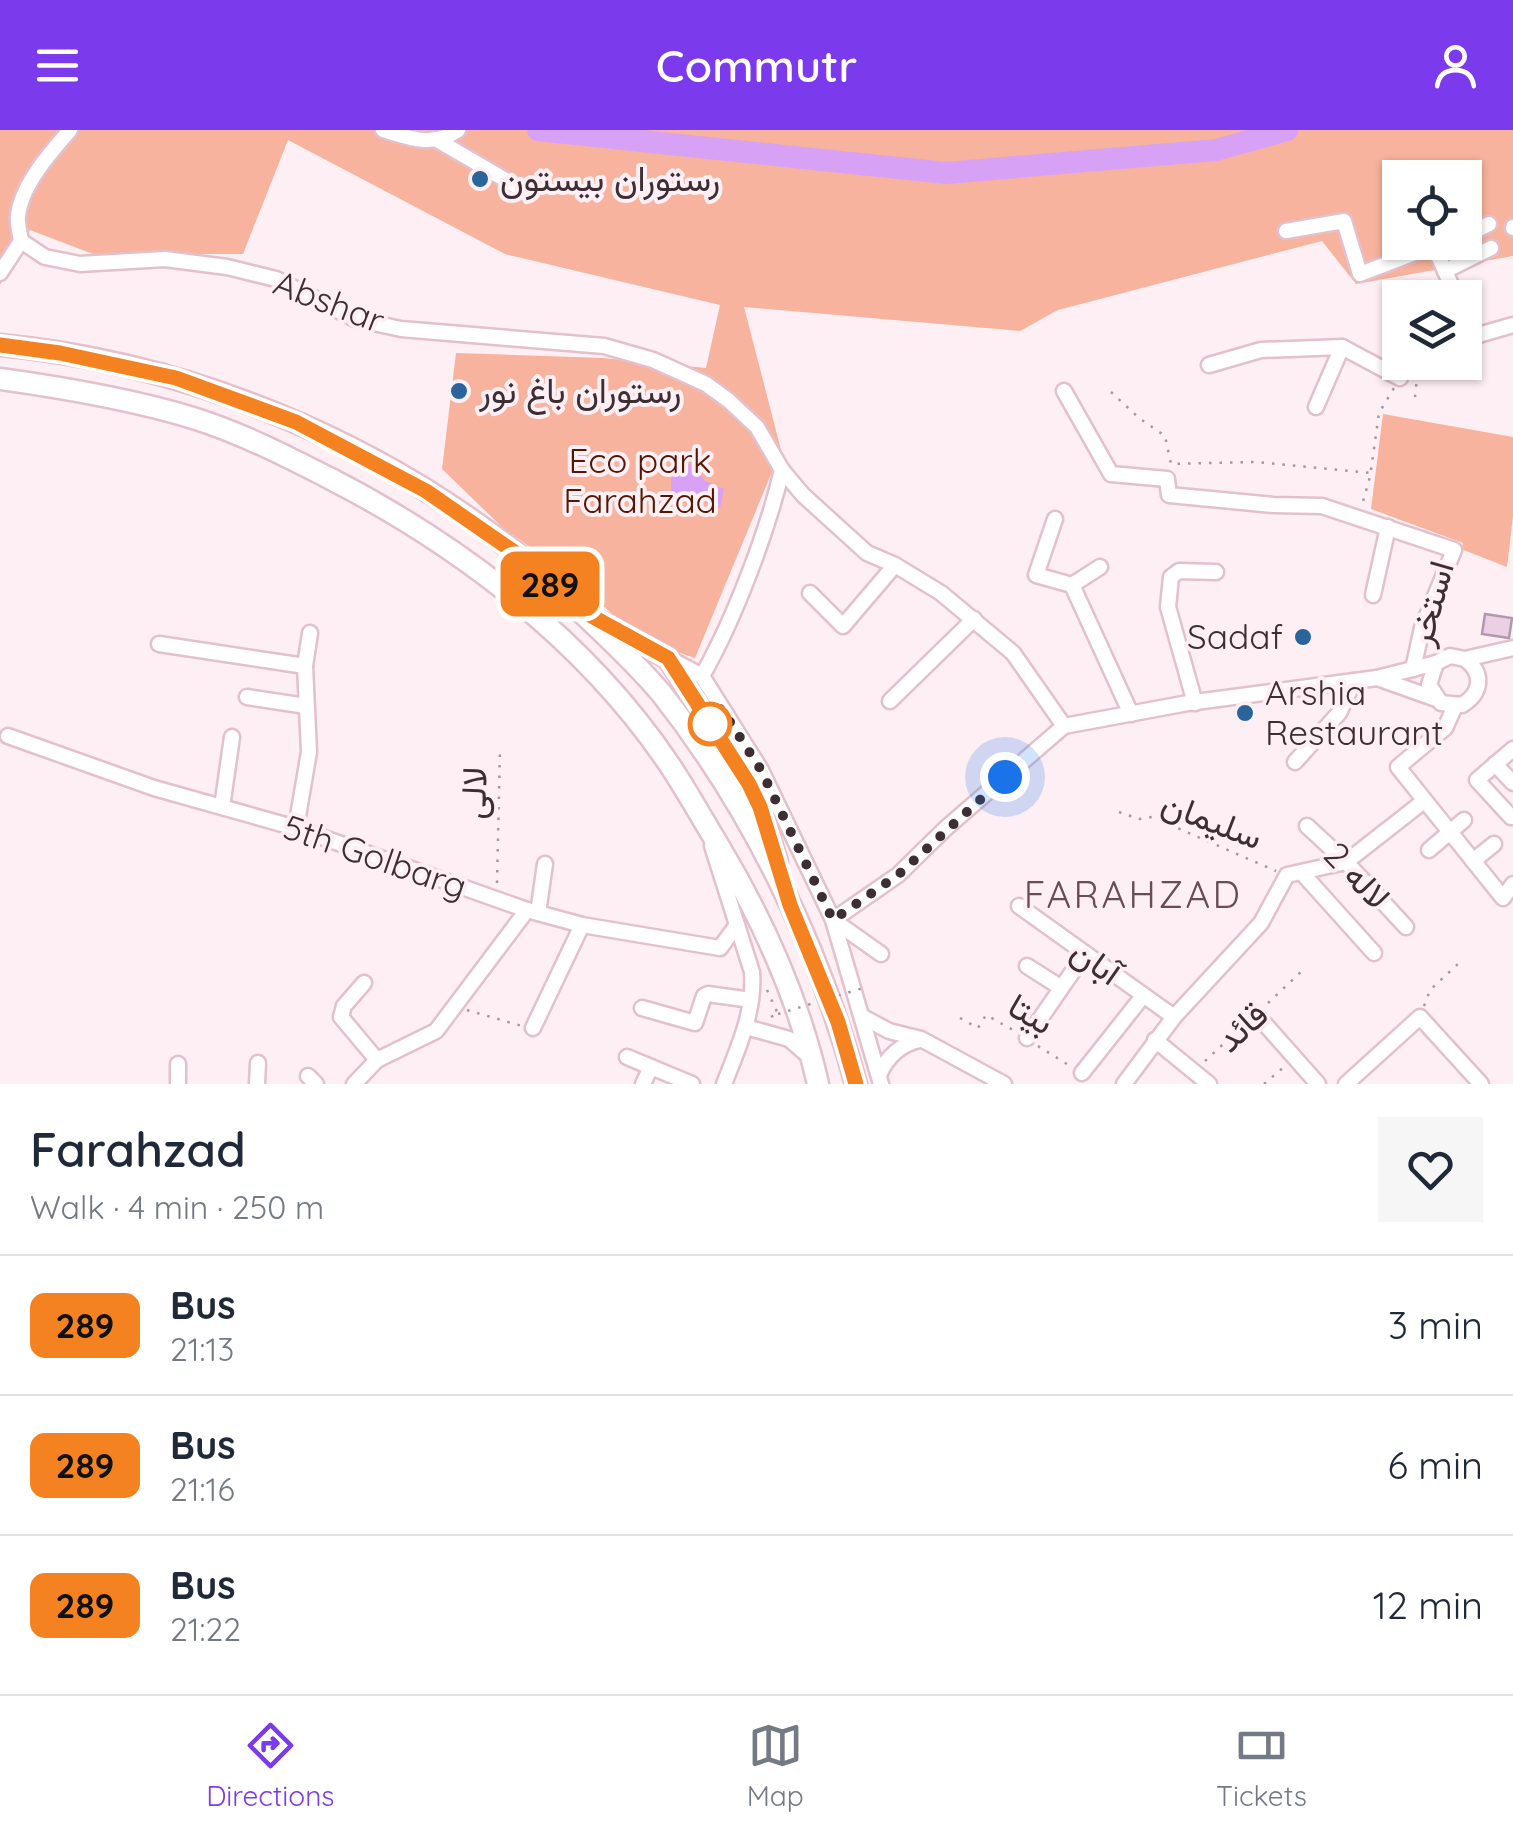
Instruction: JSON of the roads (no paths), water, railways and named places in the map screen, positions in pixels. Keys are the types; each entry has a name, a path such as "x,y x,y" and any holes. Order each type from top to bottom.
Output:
{"highway":[{"path":"0,345 60,353 176,378 296,422 426,491 520,556 626,653 686,728 736,805 790,905"},
{"path":"0,379 177,414 240,435 358,493 440,542 532,612 578,656 650,738 705,823 775,951 818,1084"},
{"path":"0,390 45,386"},
{"path":"575,607 668,658 749,784 760,807 790,905 838,1022 856,1084"}],"street":[{"path":"0,273 22,241 18,216 27,191 51,151 70,130"},
{"path":"383,130 422,142 447,138 458,130"},
{"path":"436,140 528,192"},
{"path":"1286,231 1344,220 1360,274 1397,260"},
{"path":"1482,228 1489,224"},
{"name":"Abshar","path":"22,241 45,257 80,264 166,259 226,267 276,279 355,318 401,330 604,346 653,360 706,384 757,428 782,470 803,495 867,553 895,565 941,594 1012,652 1064,726"},
{"path":"1445,271 1491,248"},
{"path":"1440,260 1449,280"},
{"path":"1482,334 1513,325"},
{"path":"1316,407 1342,347"},
{"path":"1209,365 1261,350 1342,347 1382,368"},
{"path":"1064,391 1111,474 1168,479 1170,495 1322,506 1388,528"},
{"path":"702,676 774,504 782,470"},
{"path":"1055,519 1036,575 1072,585 1100,567"},
{"name":"استخر","path":"1373,594 1388,528 1454,550 1422,628 1413,669"},
{"path":"810,593 844,626 895,565"},
{"path":"1195,702 1168,607 1171,577 1179,570 1216,572"},
{"path":"1072,585 1131,714"},
{"path":"890,701 974,619"},
{"path":"296,828 309,752 305,666 310,633"},
{"path":"160,644 305,666"},
{"path":"1465,659 1512,648"},
{"path":"1478,680 1512,648"},
{"path":"833,920 898,875 1064,726 1195,702 1376,678 1450,656 1472,664 1478,688 1469,701 1455,706 1376,678"},
{"path":"668,658 702,676 761,770 833,920 880,1080"},
{"path":"1436,663 1428,685 1436,699"},
{"path":"1295,762 1338,713 1354,680"},
{"path":"248,697 306,706"},
{"path":"1455,706 1446,728 1398,767 1508,903"},
{"name":"5th Golbarg","path":"8,736 154,788 296,828 533,912 582,925 720,948 737,925"},
{"path":"222,807 232,738"},
{"path":"1512,817 1477,780 1513,749"},
{"path":"1495,764 1513,783"},
{"path":"1124,1084 1174,1017 1260,923 1294,875 1346,862 1424,801"},
{"path":"1430,850 1464,820"},
{"path":"705,823 752,972 746,1027 724,1084"},
{"name":"لاله 2","path":"1307,826 1406,927"},
{"path":"1474,861 1494,844"},
{"path":"354,1084 377,1060 436,1031 533,912 545,864"},
{"path":"1294,875 1374,953"},
{"path":"1508,903 1513,884"},
{"name":"آبان","path":"1019,906 1174,1017"},
{"path":"833,920 881,954"},
{"path":"533,1028 582,925"},
{"path":"1027,1038 1084,955"},
{"path":"1027,966 1060,987"},
{"path":"364,982 344,1006 341,1017 377,1060"},
{"path":"642,1008 695,1023 708,994 751,1000"},
{"path":"1082,1073 1143,996"},
{"path":"1256,1014 1318,1084"},
{"path":"863,1017 889,1031 921,1040 1004,1084"},
{"path":"1346,1084 1420,1017 1480,1084"},
{"path":"746,1027 788,1038 812,1059"},
{"path":"880,1080 885,1062 910,1042 921,1040"},
{"name":"قائد","path":"1155,1040 1209,1084"},
{"path":"627,1058 692,1084"},
{"path":"257,1084 258,1063"},
{"path":"178,1064 178,1084"},
{"path":"643,1084 651,1067"}],"waterway":[{"path":"538,130 946,173 1216,150 1287,130"}],"place":[{"name":"رستوران بیستون","path":"480,179"},
{"name":"رستوران باغ نور","path":"459,391"},
{"name":"Sadaf","path":"1303,637"},
{"name":"Arshia Restaurant","path":"1245,713"}],"district":[{"name":"FARAHZAD","path":"1133,895"}],"park label":[{"name":"Eco park Farahzad","path":"640,481"}]}
